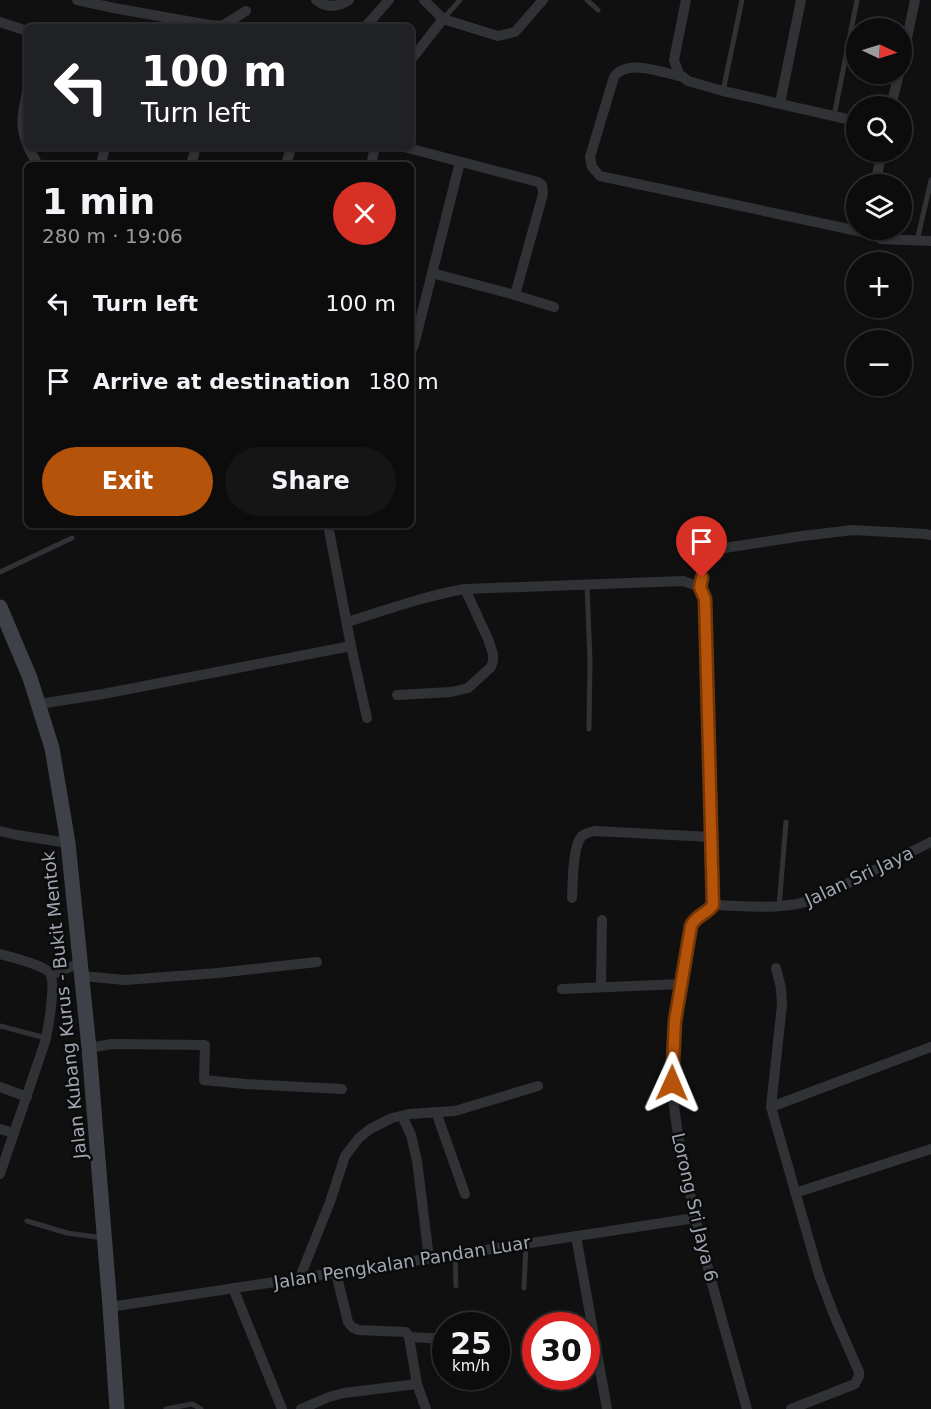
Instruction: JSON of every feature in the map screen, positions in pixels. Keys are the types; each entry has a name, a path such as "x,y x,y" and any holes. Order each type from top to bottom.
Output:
{"main road":[{"name":"Jalan Kubang Kurus - Bukit Mentok","path":"1,613 30,678 52,748 68,843 89,1048 117,1409"}],"street":[{"path":"77,0 118,4 205,24"},
{"path":"316,0 328,6 338,6 349,0"},
{"path":"368,24 389,0"},
{"path":"424,0 443,19 498,36 515,32 543,0"},
{"path":"686,0 674,60 679,74 688,81 846,119"},
{"path":"780,103 801,0"},
{"path":"911,18 915,0"},
{"path":"225,24 246,11"},
{"path":"414,56 443,19"},
{"path":"0,22 24,30"},
{"path":"683,77 639,67 625,68 617,72 590,157 592,167 600,176 846,227"},
{"path":"24,105 21,118 24,135"},
{"path":"414,150 541,183 544,189 515,295"},
{"path":"414,345 460,162"},
{"path":"899,240 931,241"},
{"path":"432,273 554,307"},
{"path":"329,528 367,718"},
{"path":"713,905 705,599 701,583 702,563 708,552 853,530 931,535"},
{"path":"347,622 437,594 465,590 683,581 701,583"},
{"path":"397,695 451,692 468,688 491,668 493,654 488,639 465,590"},
{"path":"38,701 103,694 351,646"},
{"path":"0,831 68,843"},
{"path":"572,898 576,849 582,835 588,832 711,837"},
{"name":"Jalan Sri Jaya","path":"713,905 779,907 805,903 931,842"},
{"name":"Lorong Sri Jaya 6","path":"713,905 693,920 691,926 675,1021 672,1083 679,1140 695,1218 747,1409"},
{"path":"602,920 602,987"},
{"path":"0,954 49,971 52,1000 46,1038 0,1174"},
{"path":"51,975 81,969 125,980 317,962"},
{"path":"776,968 782,1005 771,1107 826,1297 859,1372 855,1384 794,1408"},
{"path":"562,989 681,984"},
{"path":"89,1048 112,1044 205,1045 204,1080 342,1089"},
{"path":"771,1107 931,1047"},
{"path":"300,1277 330,1202 345,1156 359,1138 370,1129 392,1118 409,1114 455,1111 538,1086"},
{"path":"0,1088 27,1097"},
{"path":"436,1112 465,1194"},
{"path":"402,1116 411,1135 417,1161 429,1258"},
{"path":"0,1129 14,1133"},
{"path":"795,1193 931,1149"},
{"name":"Jalan Pengkalan Pandan Luar","path":"110,1307 695,1218"},
{"path":"576,1236 607,1409"},
{"path":"336,1272 348,1322 352,1327 358,1330 406,1332 410,1337 417,1384 426,1409"},
{"path":"232,1288 282,1409"},
{"path":"410,1337 432,1338"},
{"path":"300,1409 344,1393 417,1384"}],"lane":[{"path":"443,19 460,0"},
{"path":"587,0 598,10"},
{"path":"723,91 742,0"},
{"path":"834,116 857,0"},
{"path":"917,241 931,180"},
{"path":"0,573 72,538"},
{"path":"587,585 590,661 589,729"},
{"path":"779,907 786,822"},
{"path":"0,1026 46,1038"},
{"path":"27,1221 67,1233 105,1238"},
{"path":"524,1288 526,1244"},
{"path":"455,1254 456,1286"},
{"path":"166,1409 192,1404 201,1409"}],"route":[{"path":"672,1083 675,1021 691,926 697,916 713,905 705,599 700,587 702,578"}]}
